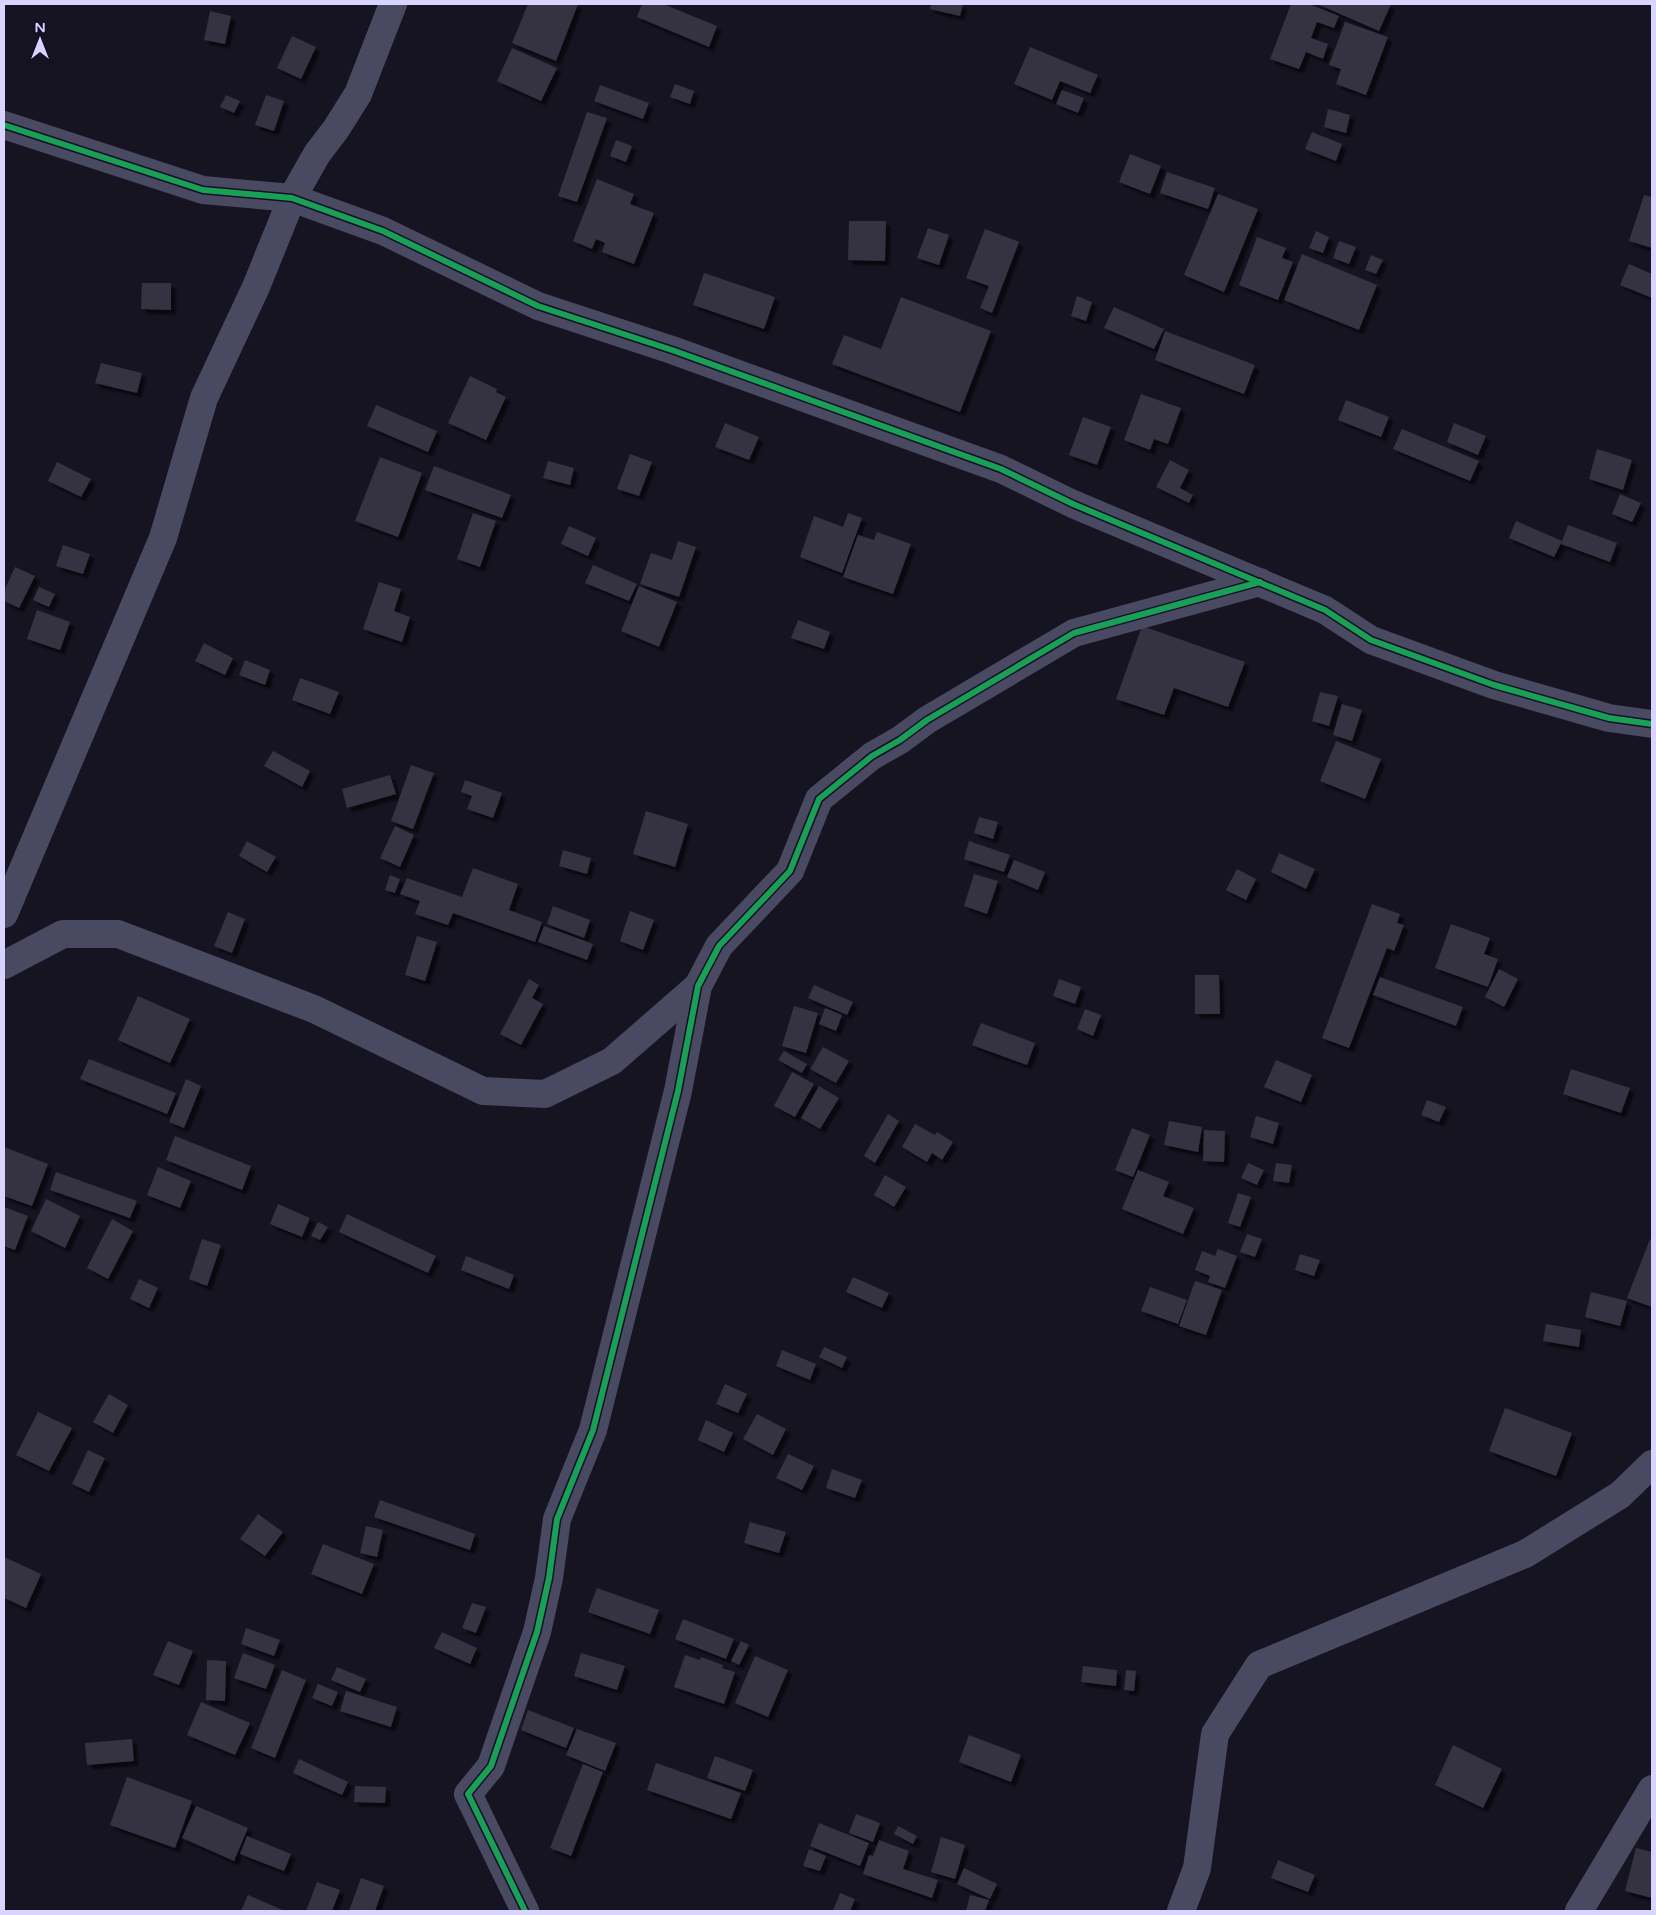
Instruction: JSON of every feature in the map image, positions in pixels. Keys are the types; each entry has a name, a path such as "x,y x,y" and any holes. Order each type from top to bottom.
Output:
{"street":[{"path":"4,914 163,538 204,398 256,288 292,198 317,154 336,129 358,94 394,4"},
{"path":"4,125 203,190 292,198 383,231 538,306 672,350 1000,469 1073,504 1325,610 1371,640 1494,686 1610,718 1652,724"},
{"path":"525,1911 468,1794 491,1766 537,1632 549,1578 557,1519 593,1430 678,1091 698,986 719,946 790,871 819,799 872,756 900,740 927,720 1074,634 1260,582"},
{"path":"4,965 63,934 118,934 314,1009 483,1091 545,1094 612,1061 698,986"},
{"path":"1181,1911 1197,1868 1216,1734 1259,1665 1525,1554 1620,1495 1652,1464"},
{"path":"1579,1911 1652,1789"}],"building":[{"path":"528,4 578,4 556,61 512,43"},
{"path":"642,4 663,4 717,26 709,47 637,17"},
{"path":"931,4 963,4 960,16 930,9"},
{"path":"1291,4 1309,4 1339,16 1334,28 1317,22 1311,38 1328,44 1323,59 1306,52 1299,69 1270,59"},
{"path":"1317,4 1391,4 1379,31"},
{"path":"210,11 231,16 225,44 204,40"},
{"path":"1345,22 1388,37 1366,95 1336,84 1341,69 1329,65"},
{"path":"292,36 316,47 301,79 277,68"},
{"path":"1030,47 1098,75 1090,93 1060,81 1052,100 1014,84"},
{"path":"512,48 557,68 541,101 497,81"},
{"path":"675,84 694,91 690,104 670,97"},
{"path":"600,85 649,103 643,119 594,101"},
{"path":"1062,90 1084,98 1078,113 1056,104"},
{"path":"226,95 240,101 234,113 220,107"},
{"path":"266,95 284,101 274,131 255,125"},
{"path":"1328,109 1350,115 1346,133 1324,127"},
{"path":"587,112 607,118 577,202 558,196"},
{"path":"1312,132 1342,144 1336,161 1305,149"},
{"path":"616,140 632,146 626,162 610,156"},
{"path":"1130,154 1161,166 1150,194 1119,182"},
{"path":"1167,172 1215,188 1208,209 1160,193"},
{"path":"597,179 634,194 630,204 654,213 634,264 602,252 605,243 596,239 592,249 573,241"},
{"path":"1218,194 1258,209 1224,292 1184,275"},
{"path":"1644,195 1652,197 1652,248 1629,241"},
{"path":"849,221 886,221 885,261 848,260"},
{"path":"928,228 949,235 939,265 917,258"},
{"path":"985,229 1019,242 992,313 980,308 989,286 966,278"},
{"path":"1316,231 1329,237 1323,253 1309,248"},
{"path":"1257,237 1286,248 1282,258 1293,262 1278,300 1239,285"},
{"path":"1339,241 1356,247 1349,264 1333,258"},
{"path":"1302,254 1377,285 1359,330 1284,300"},
{"path":"1371,255 1383,260 1376,274 1365,270"},
{"path":"1629,264 1652,274 1652,298 1620,285"},
{"path":"704,273 775,297 764,329 693,305"},
{"path":"142,283 171,283 171,310 141,309"},
{"path":"1077,296 1092,302 1086,321 1071,316"},
{"path":"901,297 991,331 960,412 832,364 844,335 881,349"},
{"path":"1114,307 1164,329 1154,349 1104,328"},
{"path":"1165,331 1255,365 1244,394 1155,360"},
{"path":"101,363 142,373 137,393 95,383"},
{"path":"470,376 497,389 496,392 506,397 486,440 448,423"},
{"path":"1141,394 1181,408 1168,444 1154,439 1150,450 1124,440"},
{"path":"1346,400 1389,417 1381,437 1338,420"},
{"path":"376,405 437,431 428,452 367,426"},
{"path":"1083,417 1111,427 1097,465 1069,455"},
{"path":"725,423 759,437 749,460 715,447"},
{"path":"1454,423 1486,436 1478,455 1447,442"},
{"path":"1402,429 1479,461 1470,481 1393,449"},
{"path":"1597,449 1632,460 1623,490 1589,479"},
{"path":"630,454 652,462 639,496 617,489"},
{"path":"380,457 422,473 398,537 355,521"},
{"path":"1170,460 1189,470 1180,488 1193,495 1189,503 1156,487"},
{"path":"548,461 574,468 570,485 543,478"},
{"path":"57,462 91,479 81,497 48,481"},
{"path":"434,466 511,495 502,518 425,490"},
{"path":"1620,494 1641,503 1632,522 1612,514"},
{"path":"473,513 496,521 480,567 457,559"},
{"path":"848,513 862,518 842,573 800,557 814,516 843,527"},
{"path":"1516,521 1562,541 1554,557 1509,538"},
{"path":"1568,525 1617,543 1610,562 1561,544"},
{"path":"569,526 596,538 588,556 561,544"},
{"path":"877,532 911,544 893,594 843,577 858,535 874,540"},
{"path":"678,541 696,547 679,597 640,584 651,553 672,560"},
{"path":"63,545 90,554 83,574 56,566"},
{"path":"593,565 637,584 629,601 585,583"},
{"path":"15,567 35,576 19,608 4,601 4,591"},
{"path":"379,582 401,589 394,611 410,617 402,642 363,629"},
{"path":"639,586 677,602 659,647 621,631"},
{"path":"39,587 55,594 49,607 33,600"},
{"path":"37,610 70,622 60,650 27,639"},
{"path":"798,620 830,632 824,649 791,638"},
{"path":"1142,626 1245,662 1228,707 1174,688 1164,715 1116,699"},
{"path":"204,643 233,658 225,675 195,661"},
{"path":"245,660 270,670 265,685 239,675"},
{"path":"300,678 339,692 330,714 292,700"},
{"path":"1320,692 1338,696 1329,726 1312,721"},
{"path":"1342,704 1362,710 1352,741 1333,735"},
{"path":"1336,741 1381,759 1365,799 1320,781"},
{"path":"273,751 310,771 302,787 264,766"},
{"path":"411,765 434,773 413,829 391,821"},
{"path":"390,775 396,794 347,808 342,789"},
{"path":"465,780 502,793 493,818 467,809 472,796 461,792"},
{"path":"646,811 688,824 675,867 633,854"},
{"path":"979,817 998,822 993,839 974,833"},
{"path":"395,826 414,835 400,867 380,858"},
{"path":"247,841 276,857 267,872 239,856"},
{"path":"969,841 1010,855 1004,872 964,859"},
{"path":"563,850 591,858 587,874 559,866"},
{"path":"1279,853 1315,869 1306,889 1271,872"},
{"path":"1014,860 1045,872 1038,890 1007,877"},
{"path":"473,868 518,884 509,910 542,922 535,942 453,913 448,925 415,914 420,901 400,894 407,878 462,897"},
{"path":"1237,869 1256,879 1246,900 1226,890"},
{"path":"974,874 998,881 987,914 964,906"},
{"path":"390,875 400,879 395,893 385,890"},
{"path":"1372,904 1400,914 1397,923 1404,925 1394,951 1387,948 1349,1048 1322,1038"},
{"path":"553,906 590,920 584,938 547,924"},
{"path":"630,911 654,920 643,950 620,941"},
{"path":"228,912 245,919 232,953 214,946"},
{"path":"1451,924 1490,938 1484,954 1498,959 1488,987 1435,968"},
{"path":"544,926 593,944 587,960 538,942"},
{"path":"417,936 437,942 425,981 405,975"},
{"path":"1499,969 1518,979 1504,1007 1485,997"},
{"path":"1195,975 1219,975 1220,1014 1195,1014"},
{"path":"1380,977 1463,1007 1456,1026 1373,995"},
{"path":"529,979 539,985 532,998 543,1004 521,1045 500,1034"},
{"path":"1059,979 1081,987 1075,1004 1053,996"},
{"path":"814,985 853,1002 847,1015 808,998"},
{"path":"138,996 190,1019 170,1063 118,1040"},
{"path":"794,1006 818,1013 806,1053 782,1046"},
{"path":"825,1008 842,1015 836,1031 819,1024"},
{"path":"1085,1009 1101,1015 1093,1036 1077,1029"},
{"path":"981,1023 1035,1043 1027,1065 972,1045"},
{"path":"823,1047 849,1061 836,1083 810,1069"},
{"path":"784,1051 807,1064 802,1073 778,1060"},
{"path":"89,1059 176,1093 167,1114 80,1079"},
{"path":"1276,1060 1312,1075 1301,1102 1264,1087"},
{"path":"1571,1069 1630,1088 1621,1113 1563,1094"},
{"path":"792,1072 814,1084 795,1117 774,1106"},
{"path":"186,1079 201,1086 184,1128 169,1122"},
{"path":"819,1086 839,1098 820,1129 801,1118"},
{"path":"1427,1100 1446,1107 1439,1122 1421,1115"},
{"path":"888,1114 899,1121 875,1163 864,1156"},
{"path":"1256,1116 1279,1123 1273,1144 1250,1137"},
{"path":"1169,1121 1202,1127 1198,1152 1164,1145"},
{"path":"915,1124 935,1135 937,1132 953,1142 942,1160 932,1153 927,1162 902,1147"},
{"path":"1132,1128 1150,1135 1133,1177 1115,1170"},
{"path":"1204,1130 1225,1131 1224,1162 1203,1161"},
{"path":"175,1136 251,1166 242,1190 166,1160"},
{"path":"4,1147 48,1164 32,1206 4,1196"},
{"path":"1248,1163 1264,1170 1257,1185 1241,1178"},
{"path":"1276,1163 1292,1165 1289,1183 1273,1181"},
{"path":"158,1167 191,1181 180,1208 147,1195"},
{"path":"1138,1170 1169,1182 1163,1196 1194,1208 1183,1234 1122,1209"},
{"path":"56,1172 137,1201 130,1218 50,1190"},
{"path":"885,1175 906,1187 894,1207 874,1195"},
{"path":"1238,1193 1251,1197 1240,1227 1228,1223"},
{"path":"46,1199 80,1216 65,1248 31,1231"},
{"path":"278,1204 310,1218 302,1237 270,1224"},
{"path":"4,1207 28,1216 15,1250 4,1246"},
{"path":"347,1214 436,1256 428,1273 339,1232"},
{"path":"112,1219 133,1231 108,1279 87,1268"},
{"path":"318,1222 328,1227 320,1240 311,1236"},
{"path":"1247,1234 1262,1239 1255,1257 1240,1252"},
{"path":"202,1239 221,1245 207,1286 189,1279"},
{"path":"1650,1239 1652,1240 1652,1307 1627,1298"},
{"path":"1218,1249 1237,1256 1225,1288 1208,1282 1210,1276 1195,1270 1202,1251 1215,1256"},
{"path":"1300,1254 1320,1260 1314,1276 1295,1270"},
{"path":"466,1256 514,1275 509,1289 461,1270"},
{"path":"853,1277 889,1293 882,1308 846,1292"},
{"path":"139,1279 158,1288 149,1308 130,1299"},
{"path":"1195,1281 1222,1290 1206,1335 1179,1326"},
{"path":"1150,1287 1187,1300 1178,1324 1141,1311"},
{"path":"1591,1292 1627,1301 1620,1326 1585,1317"},
{"path":"1546,1324 1581,1330 1579,1347 1543,1341"},
{"path":"824,1347 847,1357 842,1368 819,1357"},
{"path":"782,1350 816,1364 810,1380 776,1366"},
{"path":"725,1384 747,1394 738,1413 716,1404"},
{"path":"109,1394 128,1405 113,1433 93,1422"},
{"path":"1505,1408 1572,1433 1556,1476 1489,1451"},
{"path":"38,1412 72,1428 49,1471 16,1455"},
{"path":"757,1414 786,1429 773,1455 743,1439"},
{"path":"706,1420 733,1433 724,1452 698,1440"},
{"path":"88,1450 105,1458 89,1492 72,1484"},
{"path":"788,1454 814,1466 802,1490 776,1478"},
{"path":"832,1469 862,1480 855,1498 826,1488"},
{"path":"380,1500 475,1534 470,1550 374,1517"},
{"path":"258,1514 283,1532 265,1556 240,1539"},
{"path":"750,1522 786,1532 779,1553 744,1543"},
{"path":"366,1526 383,1530 377,1557 360,1553"},
{"path":"323,1544 374,1564 362,1594 311,1574"},
{"path":"4,1557 41,1574 26,1608 4,1598"},
{"path":"597,1588 659,1610 650,1634 588,1612"},
{"path":"472,1603 486,1607 476,1633 462,1628"},
{"path":"683,1619 734,1639 726,1659 675,1639"},
{"path":"246,1628 280,1640 274,1656 241,1644"},
{"path":"442,1632 477,1648 470,1664 434,1648"},
{"path":"168,1641 193,1651 179,1685 153,1675"},
{"path":"741,1641 749,1645 739,1665 731,1661"},
{"path":"243,1653 275,1665 266,1689 234,1678"},
{"path":"581,1653 625,1666 617,1690 574,1676"},
{"path":"685,1655 700,1660 701,1657 723,1665 722,1668 735,1672 724,1704 674,1687"},
{"path":"755,1656 788,1670 768,1717 735,1703"},
{"path":"207,1660 226,1661 225,1701 206,1700"},
{"path":"1083,1666 1117,1670 1116,1686 1081,1682"},
{"path":"337,1667 366,1679 360,1692 331,1680"},
{"path":"282,1670 306,1680 275,1758 251,1748"},
{"path":"1126,1670 1136,1671 1134,1691 1124,1690"},
{"path":"318,1684 338,1692 332,1706 312,1698"},
{"path":"346,1691 397,1707 391,1727 340,1711"},
{"path":"201,1702 250,1723 235,1755 187,1735"},
{"path":"528,1710 574,1728 566,1748 521,1730"},
{"path":"577,1729 616,1743 605,1771 566,1755"},
{"path":"969,1735 1021,1755 1011,1782 959,1762"},
{"path":"132,1739 134,1761 87,1765 85,1743"},
{"path":"1453,1745 1502,1769 1483,1808 1435,1785"},
{"path":"715,1756 753,1770 745,1791 707,1778"},
{"path":"299,1759 348,1782 342,1795 293,1773"},
{"path":"656,1763 741,1793 731,1819 647,1790"},
{"path":"583,1764 603,1772 571,1856 550,1848"},
{"path":"127,1777 192,1801 175,1848 110,1825"},
{"path":"355,1786 386,1787 385,1803 354,1802"},
{"path":"196,1806 248,1828 234,1861 182,1838"},
{"path":"856,1814 880,1823 873,1842 849,1833"},
{"path":"819,1823 869,1843 860,1866 810,1846"},
{"path":"898,1826 917,1836 913,1844 894,1834"},
{"path":"247,1836 291,1854 284,1871 240,1854"},
{"path":"941,1837 965,1845 955,1879 931,1872"},
{"path":"879,1840 909,1851 903,1869 938,1880 932,1898 863,1874 869,1855 873,1856"},
{"path":"1636,1848 1652,1852 1652,1898 1625,1891"},
{"path":"809,1849 826,1856 820,1871 803,1866"},
{"path":"1278,1860 1315,1875 1308,1892 1271,1878"},
{"path":"964,1868 997,1884 990,1899 957,1884"},
{"path":"361,1878 384,1886 375,1911 349,1911"},
{"path":"317,1882 340,1890 332,1911 306,1911"},
{"path":"840,1893 855,1899 850,1911 833,1911"},
{"path":"248,1895 285,1911 241,1911"},
{"path":"970,1895 989,1900 985,1911 966,1911"}],"cycle path":[{"path":"4,125 203,190 292,198 383,231 538,306 672,350 1001,469 1073,504 1325,610 1371,640 1494,685 1609,718 1652,724"},
{"path":"525,1911 468,1794 491,1766 537,1632 549,1578 557,1519 593,1430 678,1091 698,986 719,946 790,871 819,799 872,756 900,740 927,720 1074,633 1260,582"}]}
